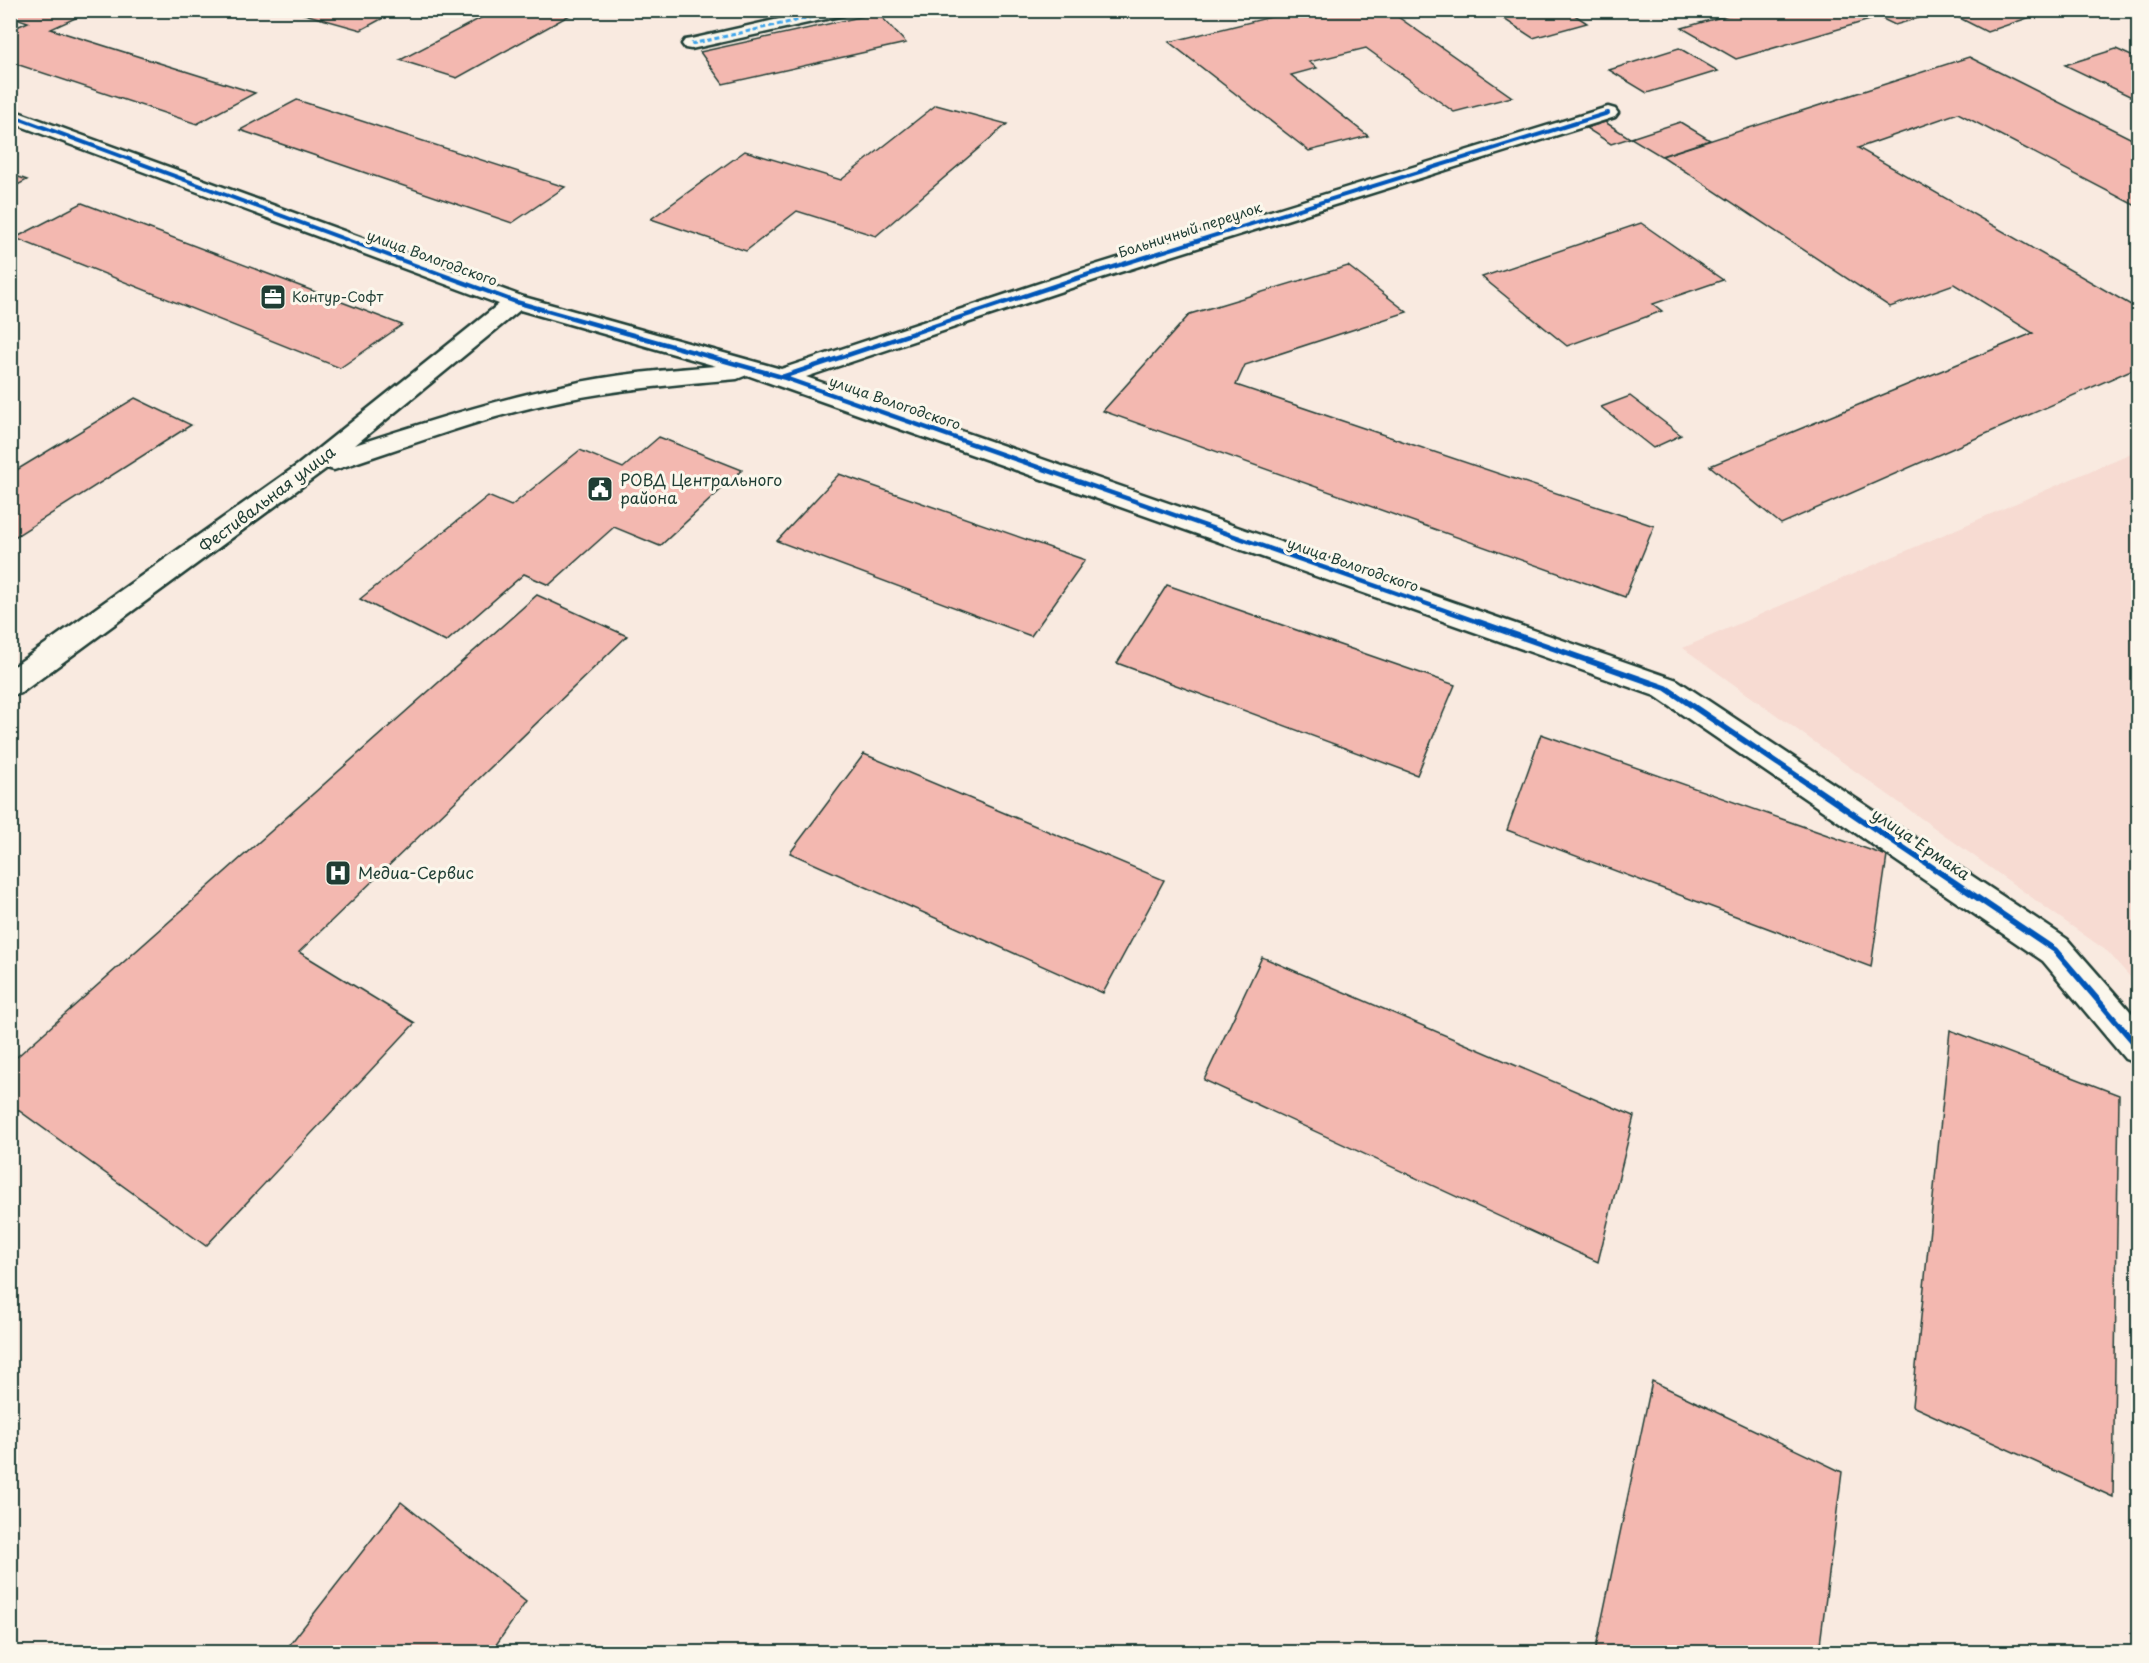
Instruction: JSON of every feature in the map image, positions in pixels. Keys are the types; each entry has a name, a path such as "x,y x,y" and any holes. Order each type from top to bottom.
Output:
{"street":[{"path":"691,44 844,10"},
{"name":"Больничный переулок","path":"772,374 868,346 1608,113"},
{"name":"улица Вологодского","path":"10,115 516,302 772,374 1666,688"},
{"name":"Фестивальная улица","path":"10,685 308,470 516,302"},
{"path":"308,470 371,447 562,393 653,378 772,374"},
{"name":"улица Ермака","path":"1666,688 2055,951 2139,1047"}],"shaded area":[{"path":"2138,450 2138,986 2108,952 1683,648"}],"building":[{"path":"18,10 93,10 51,29 255,93 197,124 10,62 10,30 28,22 10,16"},
{"path":"300,10 398,10 361,30 297,12"},
{"path":"496,10 579,10 457,78 400,60"},
{"path":"1299,10 1388,10 1512,97 1454,112 1366,48 1309,62 1317,68 1291,75 1368,136 1309,151 1169,42"},
{"path":"1490,10 1567,10 1587,23 1533,38"},
{"path":"1746,10 1855,10 1873,19 1736,59 1682,28"},
{"path":"1864,10 1942,10 1943,11 1895,25"},
{"path":"1944,10 2046,10 2048,11 1987,32"},
{"path":"878,13 906,43 723,84 700,52"},
{"path":"1679,48 1718,71 1647,93 1609,70"},
{"path":"2116,49 2138,59 2138,100 2065,65"},
{"path":"1969,57 2138,142 2138,207 1958,113 1858,148 2138,309 2138,367 1781,524 1710,466 2033,333 1954,284 1890,307 1662,156"},
{"path":"297,100 565,187 512,223 240,130"},
{"path":"936,105 1007,124 876,236 797,211 746,251 651,219 745,151 841,180"},
{"path":"1605,122 1630,138 1611,144 1586,128"},
{"path":"1680,122 1710,140 1661,156 1631,138"},
{"path":"10,174 27,180 10,189"},
{"path":"82,203 402,325 340,368 15,238"},
{"path":"1641,223 1723,280 1653,304 1662,311 1567,346 1482,277"},
{"path":"1348,266 1407,312 1245,365 1236,385 1654,526 1625,597 1103,411 1190,314"},
{"path":"1630,396 1681,435 1653,448 1601,407"},
{"path":"135,398 191,425 10,540 10,474"},
{"path":"659,437 742,470 660,546 614,527 549,585 524,574 446,642 360,599 488,496 511,506 580,450 623,468"},
{"path":"839,474 1085,560 1031,636 777,541"},
{"path":"1167,585 1455,685 1417,775 1117,663"},
{"path":"537,595 627,636 299,952 415,1023 206,1246 10,1104 10,1063"},
{"path":"1541,734 1887,856 1871,967 1507,830"},
{"path":"864,754 1164,880 1103,993 790,853"},
{"path":"1262,957 1634,1116 1598,1262 1204,1080"},
{"path":"1950,1030 2119,1095 2113,1497 1912,1406"},
{"path":"1652,1381 1842,1472 1819,1652 1595,1652"},
{"path":"401,1502 526,1602 491,1652 284,1652"}],"marked path":[{"path":"691,44 844,10"}],"cycle path":[{"path":"782,377 1090,274 1608,113"},
{"path":"10,115 516,302 782,377 1666,688 2055,950 2138,1047"}],"place":[{"name":"Контур-Софт","path":"273,297"},
{"name":"РОВД Центрального района","path":"600,489"},
{"name":"Медиа-Сервис","path":"338,873"}]}
